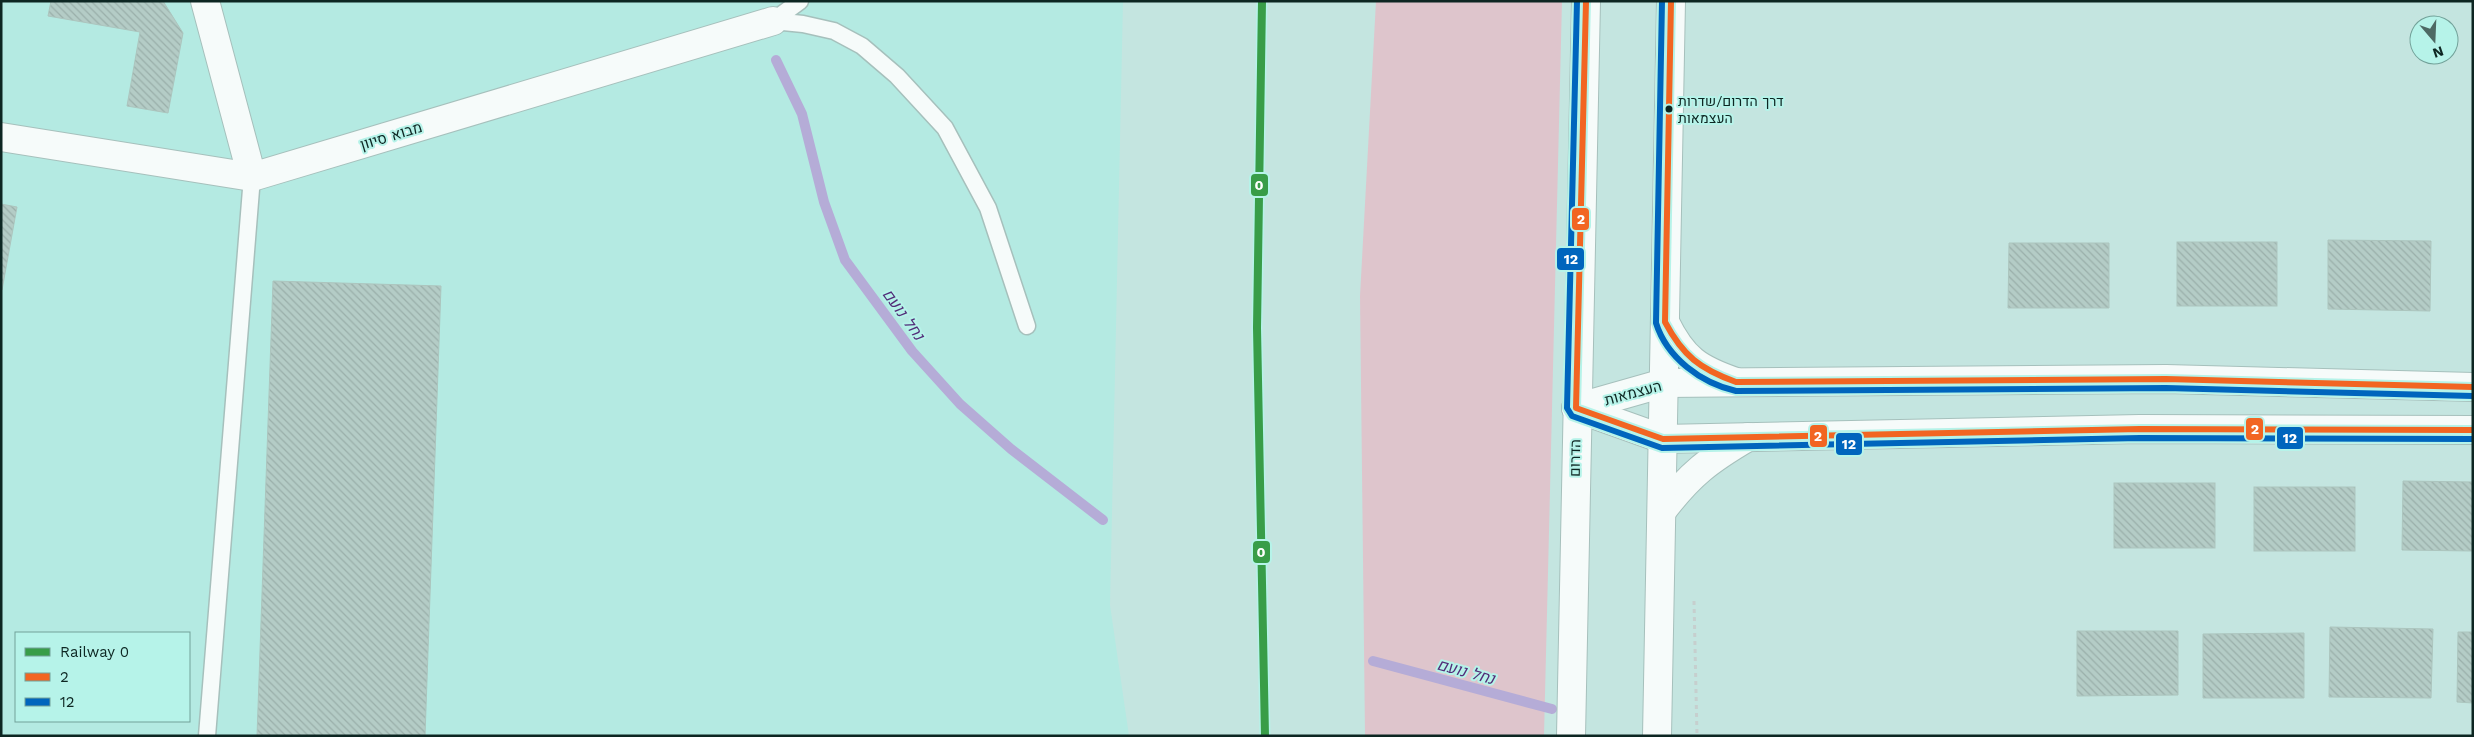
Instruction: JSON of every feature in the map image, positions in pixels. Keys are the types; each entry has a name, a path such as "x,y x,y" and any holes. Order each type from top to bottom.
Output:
{"street":[{"path":"205,1 252,177"},
{"name":"הדרום","path":"1571,736 1576,408 1586,1"},
{"path":"1657,736 1671,1"},
{"name":"מבוא סיוון","path":"1,138 252,177 773,21"},
{"path":"1665,322 1675,342 1693,364 1709,373 1736,382"},
{"name":"העצמאות","path":"1576,408 1664,383 2166,379 2473,386"},
{"name":"העצמאות","path":"1576,408 1663,439 2140,429 2473,430"},
{"path":"1662,511 1678,489 1699,468 1748,437"}],"lane":[{"path":"773,21 800,1"},
{"path":"773,21 803,24 834,31 862,46 897,76 945,128 988,208 1027,326"},
{"path":"208,736 252,177"}],"shaded area":[{"path":"1,1 1123,1 1110,605 1129,736 1,736"},
{"path":"1376,1 1562,1 1544,736 1365,736 1360,296"}],"building":[{"path":"51,1 163,1 183,33 168,113 127,106 140,32 48,16"},
{"path":"1,204 17,207 2,290 1,290"},
{"path":"2328,240 2431,241 2430,311 2328,309"},
{"path":"2177,242 2277,242 2277,306 2177,306"},
{"path":"2009,243 2109,243 2109,308 2008,308"},
{"path":"273,281 441,286 425,736 257,736"},
{"path":"2403,481 2473,482 2473,551 2402,550"},
{"path":"2114,483 2215,483 2215,548 2114,548"},
{"path":"2254,487 2355,487 2355,551 2254,551"},
{"path":"2330,627 2433,629 2431,698 2329,697"},
{"path":"2077,631 2178,631 2178,695 2077,696"},
{"path":"2458,632 2473,632 2473,703 2457,702"},
{"path":"2304,633 2304,698 2203,698 2203,634"}],"waterway":[{"name":"נחל נועם","path":"776,60 802,114 824,202 845,260 912,351 960,404 1011,449 1103,520"},
{"name":"נחל נועם","path":"1373,661 1552,709"}],"rail line":[{"name":"0","path":"1262,1 1257,328 1265,736"}],"transit line":[{"name":"12","path":"1577,1 1567,408 1572,416 1662,448 2140,438 2473,439"},
{"name":"2","path":"1586,1 1576,408 1663,439 2140,429 2473,430"},
{"name":"12","path":"1662,1 1656,323 1661,336 1677,358 1710,382 1736,391 2166,388 2473,396"},
{"name":"2","path":"1671,1 1665,322 1686,352 1712,372 1736,382 2166,379 2473,387"}],"place":[{"name":"דרך הדרום/שדרות העצמאות","path":"1669,109"}]}
